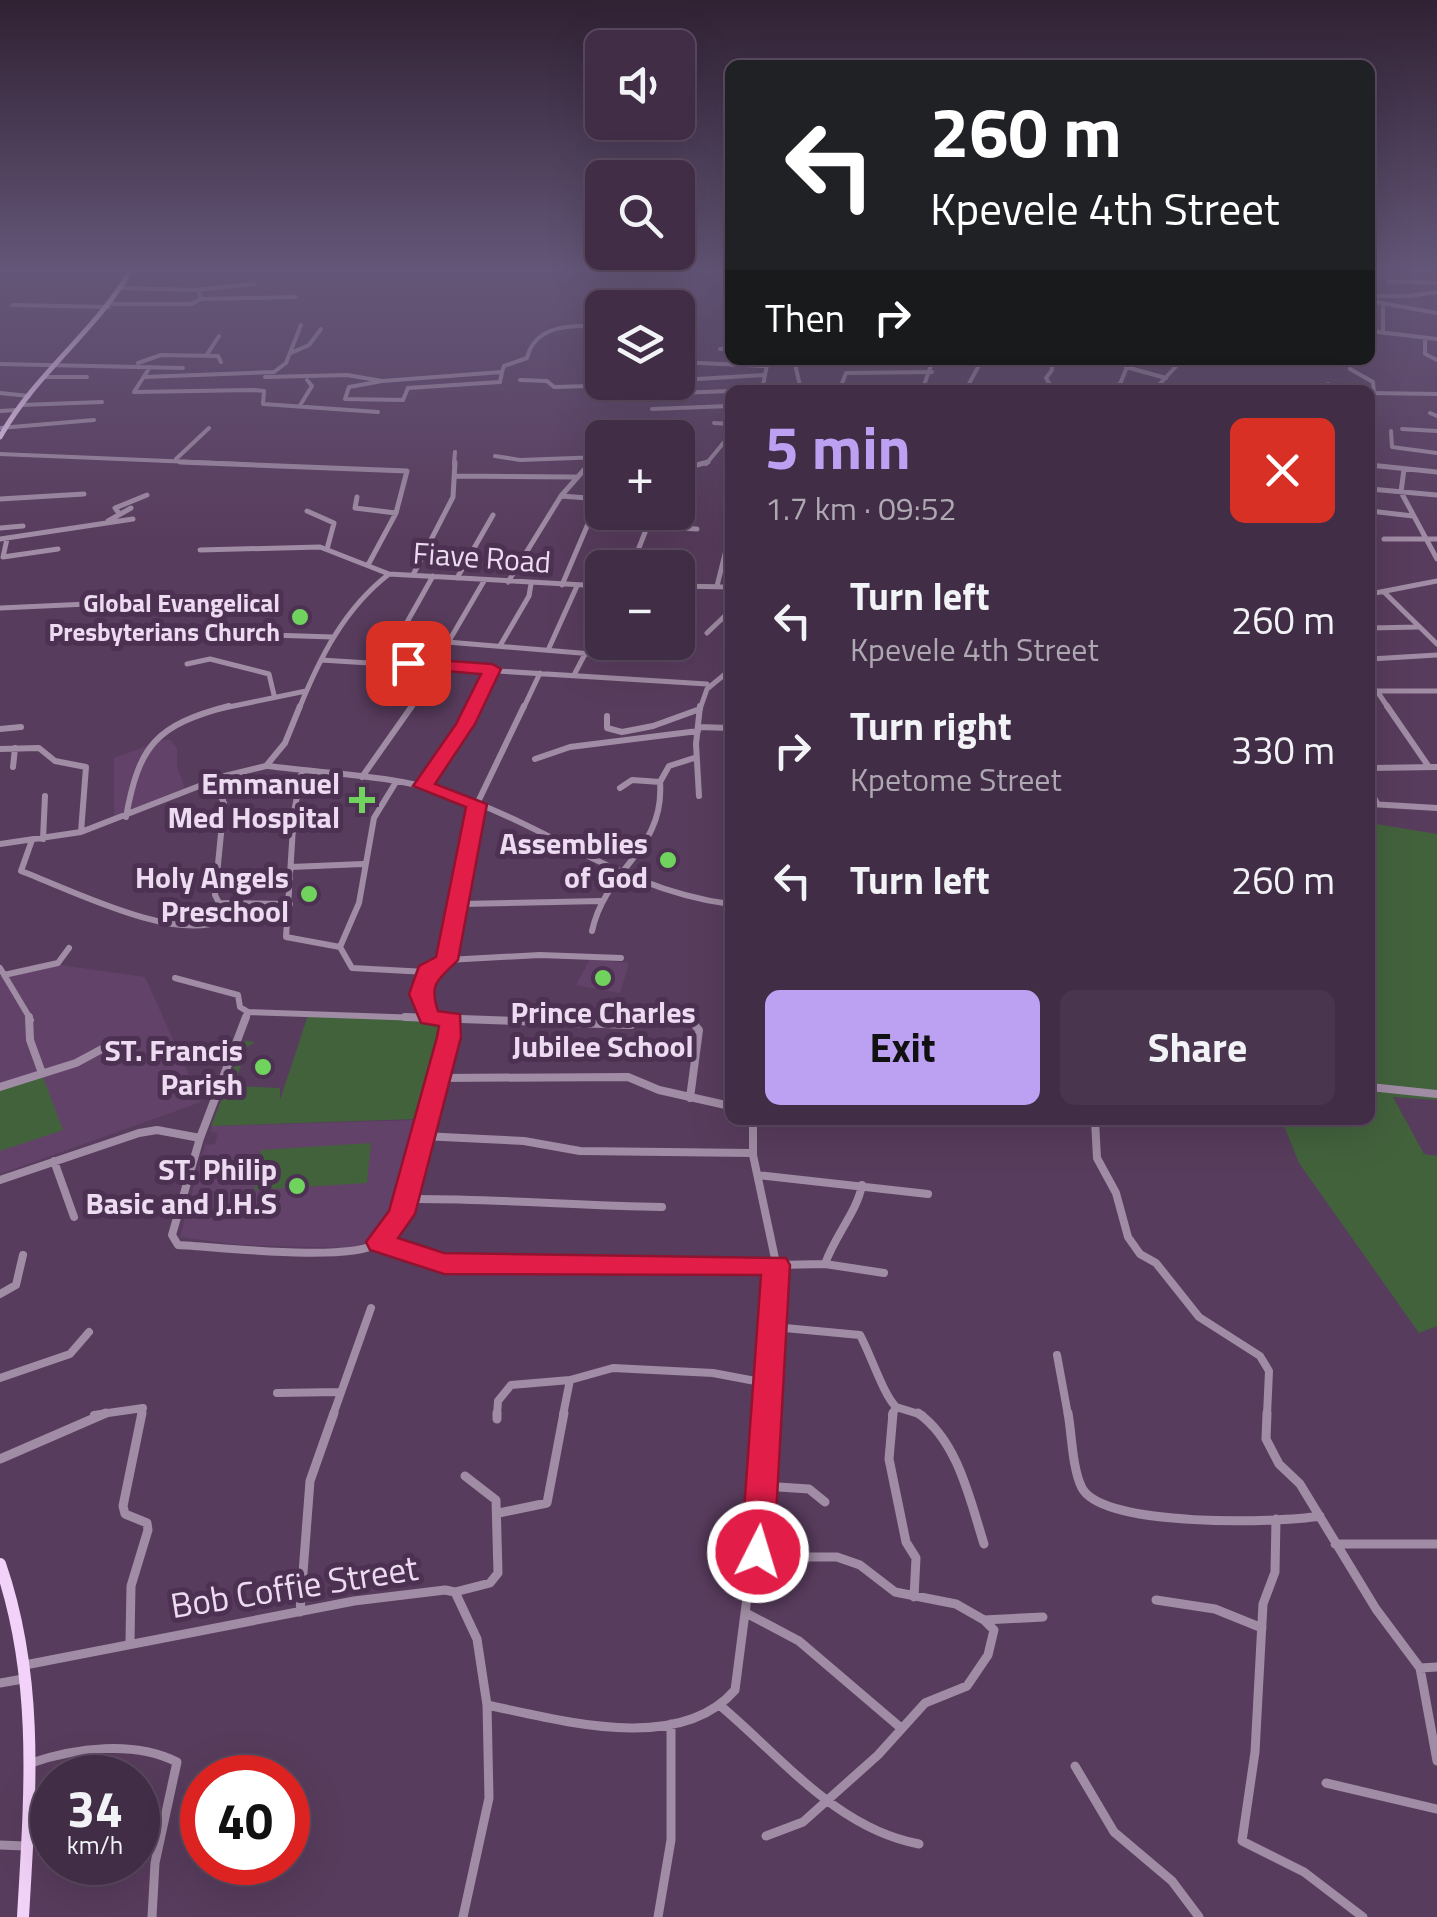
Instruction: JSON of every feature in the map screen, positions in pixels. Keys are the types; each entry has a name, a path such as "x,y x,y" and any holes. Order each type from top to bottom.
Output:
{"main road":[{"path":"0,437 2,428 62,359"},
{"path":"0,1564 20,1622 31,1755"},
{"path":"23,1917 30,1797"}],"street":[{"path":"132,366 149,359"},
{"path":"142,378 258,374 280,368 286,359"},
{"path":"345,399 403,400 408,388 500,382 504,366 522,359"},
{"path":"695,362 725,363"},
{"path":"0,364 52,371 132,366 183,368"},
{"path":"763,385 766,365"},
{"path":"924,385 933,365"},
{"path":"1159,385 1178,365"},
{"path":"1116,385 1127,366 1166,378"},
{"path":"150,367 134,392 264,391"},
{"path":"1350,369 1372,385"},
{"path":"258,374 306,379 347,375 382,380 457,371 502,372"},
{"path":"452,383 457,371"},
{"path":"840,385 846,373 932,372"},
{"path":"698,378 764,374"},
{"path":"46,377 87,377"},
{"path":"264,377 263,404 378,412"},
{"path":"299,408 312,386 306,379"},
{"path":"337,411 349,386 376,386 382,380"},
{"path":"520,380 547,381 554,387 585,386"},
{"path":"695,392 725,391"},
{"path":"0,393 29,396"},
{"path":"1375,393 1437,394"},
{"path":"0,410 102,402"},
{"path":"652,409 725,406"},
{"path":"1430,413 1437,416"},
{"path":"2,428 94,420"},
{"path":"714,423 725,424"},
{"path":"175,460 209,428"},
{"path":"1402,428 1437,431"},
{"path":"1392,431 1392,447 1437,453"},
{"path":"695,466 706,464 725,441"},
{"path":"414,573 452,498 456,452"},
{"path":"0,454 407,471 396,513 368,564"},
{"path":"495,456 520,460 585,457"},
{"path":"508,582 585,466"},
{"path":"1375,466 1437,472"},
{"path":"1404,469 1401,492 1437,559"},
{"path":"454,476 575,477"},
{"path":"1375,489 1437,494"},
{"path":"0,499 84,494"},
{"path":"118,512 114,508 147,495"},
{"path":"562,496 585,498"},
{"path":"357,497 356,508 396,513"},
{"path":"107,522 118,512 131,508"},
{"path":"307,511 334,523 326,549"},
{"path":"1375,512 1415,516"},
{"path":"457,578 493,514"},
{"path":"58,549 3,557 3,539 133,519"},
{"path":"0,528 24,526"},
{"path":"562,585 576,562 585,529"},
{"path":"1384,539 1437,539"},
{"path":"200,550 326,549 389,574"},
{"path":"717,586 725,554"},
{"name":"Fiave Road","path":"266,766 288,735 333,637 365,594 389,574 585,586"},
{"path":"375,678 433,576"},
{"path":"449,641 484,581"},
{"path":"1375,593 1435,583"},
{"path":"500,645 531,584"},
{"path":"549,648 577,586"},
{"path":"695,586 725,587"},
{"path":"1384,592 1437,644"},
{"path":"0,608 132,602"},
{"path":"707,633 725,616"},
{"path":"194,627 210,632 333,637"},
{"path":"1375,628 1419,627"},
{"path":"398,638 574,651 583,655 574,675"},
{"path":"1375,659 1437,656"},
{"path":"188,664 210,659 269,674 274,695"},
{"path":"321,660 707,684"},
{"path":"362,777 441,666"},
{"path":"423,786 465,724 492,669"},
{"path":"700,796 694,758 707,684 716,674 725,671"},
{"path":"447,960 477,804 540,673"},
{"path":"126,818 135,768 172,726 274,695 306,691"},
{"path":"1375,691 1434,691 1437,699"},
{"path":"1375,692 1433,767"},
{"path":"607,716 607,728 622,732 666,723 702,709"},
{"path":"0,729 20,727"},
{"path":"534,759 570,747 725,728"},
{"path":"13,767 14,748"},
{"path":"0,749 43,748 55,761 86,767 81,832"},
{"path":"592,931 601,901 648,843 656,821 660,782 670,766 694,758"},
{"path":"0,844 81,832 126,818 214,781 266,766 423,786 477,804 618,877 684,898 725,903"},
{"path":"1375,768 1433,767"},
{"path":"302,771 292,807 286,938 340,947"},
{"path":"620,788 632,780 660,782"},
{"path":"32,840 21,866 25,876 104,899 162,923 212,926 222,920 215,895 224,803 214,781"},
{"path":"340,947 359,904 374,818 396,782"},
{"path":"42,839 45,796"},
{"path":"1375,804 1437,808"},
{"path":"290,867 363,864"},
{"path":"460,904 601,901"},
{"path":"220,904 290,904"},
{"path":"340,947 352,968 427,972 447,960 540,955 621,958"},
{"path":"42,1073 30,1040 31,1020 2,971 58,963 69,948"},
{"path":"427,972 420,994 429,1018"},
{"path":"175,978 238,995 240,1007 248,1012 631,1025"},
{"path":"248,1012 200,1138 172,1235 178,1245 351,1252 380,1242 394,1229 406,1199 452,1020"},
{"path":"679,1021 693,1022 699,1030 690,1098"},
{"path":"0,1087 102,1049"},
{"path":"438,1078 628,1077 725,1105"},
{"path":"1375,1088 1437,1094"},
{"path":"487,1706 628,1726 671,1724 689,1722 723,1708 735,1690 757,1558 776,1265 772,1221 752,1153 753,1125"},
{"path":"1095,1125 1097,1158 1116,1193 1128,1238 1140,1254 1164,1272 1199,1317 1260,1356 1269,1372 1266,1439 1278,1464 1300,1484 1335,1544 1420,1668 1437,1760"},
{"path":"0,1180 150,1130 200,1138"},
{"path":"422,1136 524,1141 580,1151 752,1153"},
{"path":"54,1161 74,1217"},
{"path":"758,1175 928,1194"},
{"path":"825,1264 835,1234 858,1201 862,1185"},
{"path":"406,1199 511,1198 578,1206 662,1207"},
{"path":"380,1242 444,1264 825,1264 884,1273"},
{"path":"0,1294 16,1285 22,1255"},
{"path":"300,1612 310,1481 340,1392 356,1362 372,1308"},
{"path":"774,1327 862,1336 882,1376 885,1396 896,1407 916,1410 956,1460 984,1544"},
{"path":"0,1378 70,1354 88,1332"},
{"path":"1057,1355 1081,1487 1089,1497 1114,1510 1276,1520 1320,1516"},
{"path":"497,1420 498,1401 511,1384 570,1380 628,1368 713,1373 771,1384"},
{"path":"499,1513 547,1503 570,1380"},
{"path":"277,1394 340,1392"},
{"path":"896,1407 889,1421 889,1459 906,1542 916,1558 914,1597"},
{"path":"0,1459 98,1414 143,1408 123,1510 129,1517 147,1524 148,1530 131,1586 130,1641"},
{"path":"455,1592 495,1580 499,1513 494,1497 465,1476"},
{"path":"763,1486 810,1489 825,1502"},
{"path":"1276,1520 1275,1572 1263,1604 1256,1752 1242,1840 1304,1872 1362,1917"},
{"path":"1335,1544 1437,1544"},
{"path":"757,1558 837,1557 860,1566 894,1592 956,1604 994,1630 994,1642 967,1686 932,1698 878,1755 826,1797 799,1825 766,1836"},
{"name":"Bob Coffie Street","path":"0,1683 130,1641 354,1601 455,1592 477,1639 487,1706 489,1798 463,1917"},
{"path":"1156,1600 1215,1609 1262,1628"},
{"path":"746,1613 800,1640 901,1728"},
{"path":"984,1620 1042,1617"},
{"path":"1420,1668 1437,1667"},
{"path":"723,1708 826,1797 890,1841 919,1844"},
{"path":"658,1917 671,1840 671,1724"},
{"path":"51,1755 121,1751 159,1755"},
{"path":"160,1755 177,1762 160,1840"},
{"path":"1075,1766 1109,1828 1133,1851 1176,1879 1199,1917"},
{"path":"1326,1783 1437,1809"},
{"path":"0,1845 27,1846"},
{"path":"152,1917 154,1885"}],"shaded area":[{"path":"171,740 177,749 177,766 185,789 114,817 114,758"},
{"name":"Prince Charles Jubilee School","path":"590,959 629,963 620,993 576,985"},
{"path":"60,965 145,977 201,1102 0,1174 0,976"},
{"name":"ST. Philip Basic and J.H.S","path":"417,1120 392,1219 369,1242 349,1248 239,1245 180,1237 205,1145 215,1144 218,1133 211,1132 212,1126"}],"green space":[{"path":"1375,824 1437,834 1437,1100 1393,1097 1424,1154 1437,1156 1437,1326 1419,1333 1299,1163 1284,1125 1375,1125"},
{"path":"308,1015 432,1021 441,1029 417,1119 211,1126 245,1041 255,1042 247,1047 234,1086 280,1088 280,1100"},
{"path":"43,1077 63,1130 0,1151 0,1090"},
{"path":"371,1143 367,1183 254,1190 261,1150"}],"place":[{"name":"Global Evangelical Presbyterians Church","path":"300,617"},
{"name":"Emmanuel Med Hospital","path":"362,800"},
{"name":"Assemblies of God","path":"668,860"},
{"name":"Holy Angels Preschool","path":"309,894"},
{"name":"Prince Charles Jubilee School","path":"603,978"},
{"name":"ST. Francis Parish","path":"263,1067"},
{"name":"ST. Philip Basic and J.H.S","path":"297,1186"}],"route":[{"path":"408,663 492,669 465,724 423,786 477,804 447,960 427,972 420,994 429,1018 452,1020 449,1037 402,1214 380,1242 444,1264 609,1268 776,1265 758,1552"}]}
